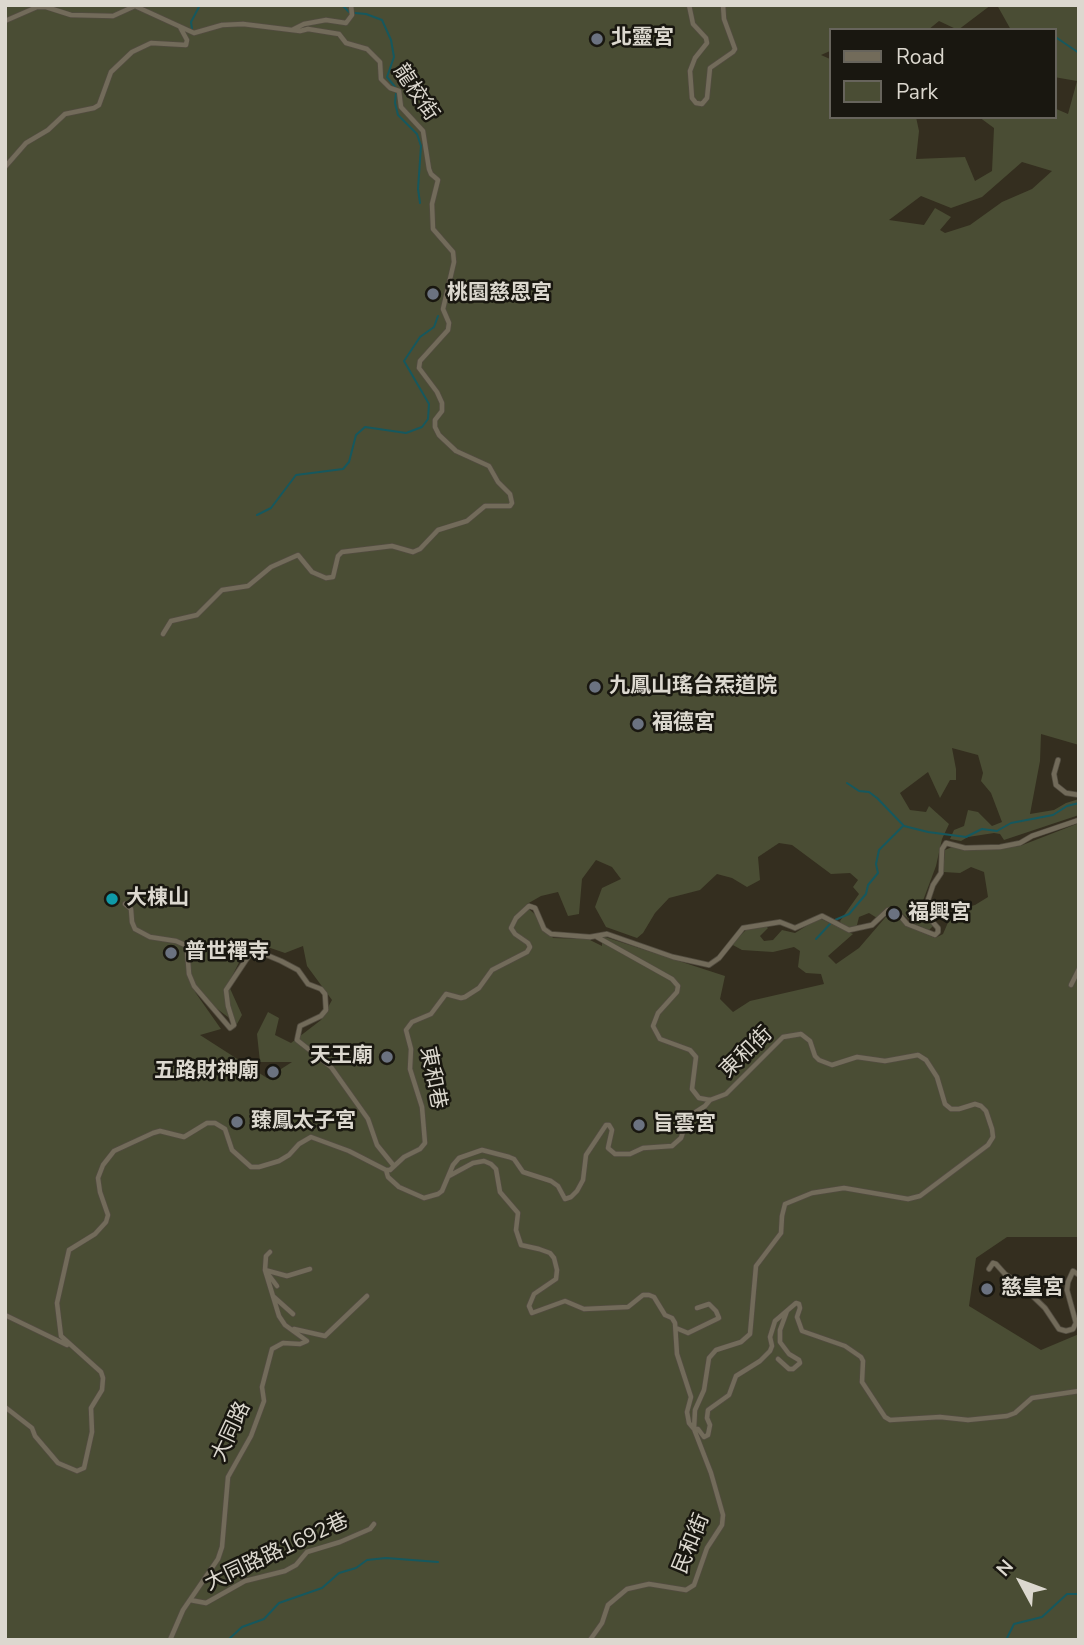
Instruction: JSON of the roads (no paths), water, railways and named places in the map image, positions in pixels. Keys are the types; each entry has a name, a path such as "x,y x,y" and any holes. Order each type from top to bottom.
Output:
{"street":[{"path":"292,30 304,24 326,20 346,23 352,15 351,5"},
{"path":"688,5 693,24 706,38 707,43 695,58 690,71 692,98 696,103 702,104 707,98 710,68 735,49 724,19 723,5"},
{"name":"龍校街","path":"5,21 37,7 71,15 113,16 135,6 194,33 222,25 243,24 339,34 346,43 367,49 380,62 381,79 390,88 399,91 401,107 423,131 429,169 438,183 432,204 433,229 453,252 454,262 443,309 447,315 448,330 420,361 419,368 442,403 442,411 435,420 439,435 456,451 489,466 498,482 510,494 513,503 510,506 485,506 467,521 438,530 420,549 413,552 392,546 342,552 338,556 337,570 333,577 326,578 312,572 298,555 271,567 248,586 222,590 197,615 171,621 163,634"},
{"path":"5,167 26,143 48,130 65,114 99,105 111,72 132,52 151,43 186,45 187,40 179,27"},
{"path":"1058,760 1054,775 1056,785 1066,793 1079,795"},
{"path":"597,937 607,933 673,957 709,965 719,958 743,928 779,922 795,928 822,916 849,930 873,925 888,910 892,910 907,924 935,935 938,928 928,917 927,903 933,885 941,873 942,849 946,843 965,848 1000,847 1020,843 1032,836 1079,820"},
{"path":"125,904 131,909 135,929 150,937 185,945 189,974 194,985 230,1028 234,1025 226,990 250,954 257,951 281,961 298,970 308,984 321,989 325,994 326,1010 321,1017 300,1027 297,1041 313,1051 331,1068 368,1119 377,1145 394,1166 386,1170"},
{"name":"東和巷","path":"394,1166 425,1143 422,1107 410,1069 411,1049 406,1033 409,1025 432,1014 446,994 465,997 479,988 492,970 527,952 530,947 528,943 511,928 516,918 529,906 535,908 544,929 551,934 597,937"},
{"name":"東和街","path":"597,937 675,981 678,989 658,1013 653,1026 660,1038 690,1050 696,1057 692,1089 699,1098 710,1100 726,1094 783,1037 801,1034 810,1041 815,1056 832,1065 857,1057 885,1061 918,1055 926,1060 937,1077 945,1104 951,1109 975,1104 981,1106 986,1111 993,1137 974,1157 920,1196 908,1199 844,1188 812,1193 785,1204 781,1233 756,1266 750,1334 741,1342 719,1348 712,1353 707,1366 704,1390 697,1405 694,1429"},
{"path":"1071,985 1079,969"},
{"path":"5,1407 32,1428 35,1436 58,1463 77,1471 84,1468 92,1432 91,1408 102,1390 103,1378 101,1373 70,1346 60,1331 57,1316 58,1292 69,1250 95,1234 106,1222 108,1215 98,1178 103,1165 114,1151 153,1133 184,1136 207,1123 215,1123 225,1129 232,1150 251,1167 279,1161 289,1155 299,1143 311,1138 349,1151 386,1170 388,1177 399,1187 424,1198 442,1191 453,1165 459,1158 482,1150 514,1159 523,1172 558,1186 565,1199 571,1197 583,1180 586,1155 606,1125 612,1130 608,1148 615,1154 631,1154 643,1148 672,1146 681,1138 688,1117 710,1100"},
{"path":"449,1176 474,1163 484,1161 491,1164 496,1169 499,1192 517,1213 516,1230 521,1245 539,1248 554,1258 556,1279 534,1294 529,1306 531,1313 565,1301 584,1309 628,1307 643,1295 649,1295 659,1301 665,1315 673,1318 676,1328 688,1333 719,1318 709,1304 697,1308"},
{"path":"270,1252 266,1256 265,1270 277,1286"},
{"path":"989,1269 996,1264 1045,1308 1055,1324 1066,1331 1073,1329 1076,1323 1067,1290 1068,1282 1073,1271 1079,1275"},
{"path":"265,1270 287,1276 310,1269"},
{"name":"大同路","path":"170,1640 183,1610 213,1569 222,1546 228,1477 251,1436 264,1401 262,1387 272,1349 283,1343 300,1344 307,1341 289,1328 279,1316 265,1270"},
{"path":"289,1328 325,1336 367,1296"},
{"path":"274,1297 293,1314"},
{"path":"694,1429 698,1429 704,1437 708,1435 708,1410 729,1395 736,1376 760,1361 770,1351 770,1337 775,1321 796,1303 799,1304 799,1326 806,1334 845,1346 861,1357 862,1382 885,1417 890,1420 940,1417 968,1420 1007,1416 1015,1413 1032,1398 1079,1391"},
{"path":"778,1359 789,1369 800,1363 780,1342 780,1330 788,1308"},
{"path":"5,1315 70,1346"},
{"name":"民和街","path":"590,1640 602,1623 608,1605 627,1590 649,1584 686,1590 694,1585 707,1548 722,1525 719,1498 694,1429 689,1423 687,1412 691,1397 677,1354 676,1328"},
{"name":"大同路路1692巷","path":"190,1600 206,1603 246,1581 285,1571 296,1565 307,1552 340,1542 370,1529 374,1524"}],"waterway":[{"path":"192,29 191,22 200,5"},
{"path":"342,5 349,12"},
{"path":"355,13 382,20 391,40 394,57 387,77 396,88"},
{"path":"1056,37 1079,53"},
{"path":"396,93 398,115 417,134 421,146 418,189 420,203"},
{"path":"257,515 271,508 296,475 343,469 349,462 356,435 365,427 406,433 422,427 428,419 429,404 404,361 420,337 434,327 438,316"},
{"path":"847,783 877,798 904,826 966,837 982,829 997,831 1011,823 1053,815 1067,806 1079,803"},
{"path":"835,920 849,914 866,894 868,885 878,873 876,864 879,850 903,826"},
{"path":"816,939 830,924"},
{"path":"228,1640 242,1627 264,1619 279,1603 322,1588 339,1573 356,1568 367,1560 386,1558 438,1562"},
{"path":"1006,1640 1014,1624 1042,1617 1067,1594 1079,1594"}],"place":[{"name":"北靈宮","path":"597,39"},
{"name":"桃園慈恩宮","path":"433,294"},
{"name":"九鳳山瑤台炁道院","path":"595,687"},
{"name":"福德宮","path":"638,724"},
{"name":"大棟山","path":"112,899"},
{"name":"福興宮","path":"894,914"},
{"name":"普世禪寺","path":"171,953"},
{"name":"天王廟","path":"387,1057"},
{"name":"五路財神廟","path":"273,1072"},
{"name":"臻鳳太子宮","path":"237,1122"},
{"name":"旨雲宮","path":"639,1125"},
{"name":"慈皇宮","path":"987,1289"}]}
